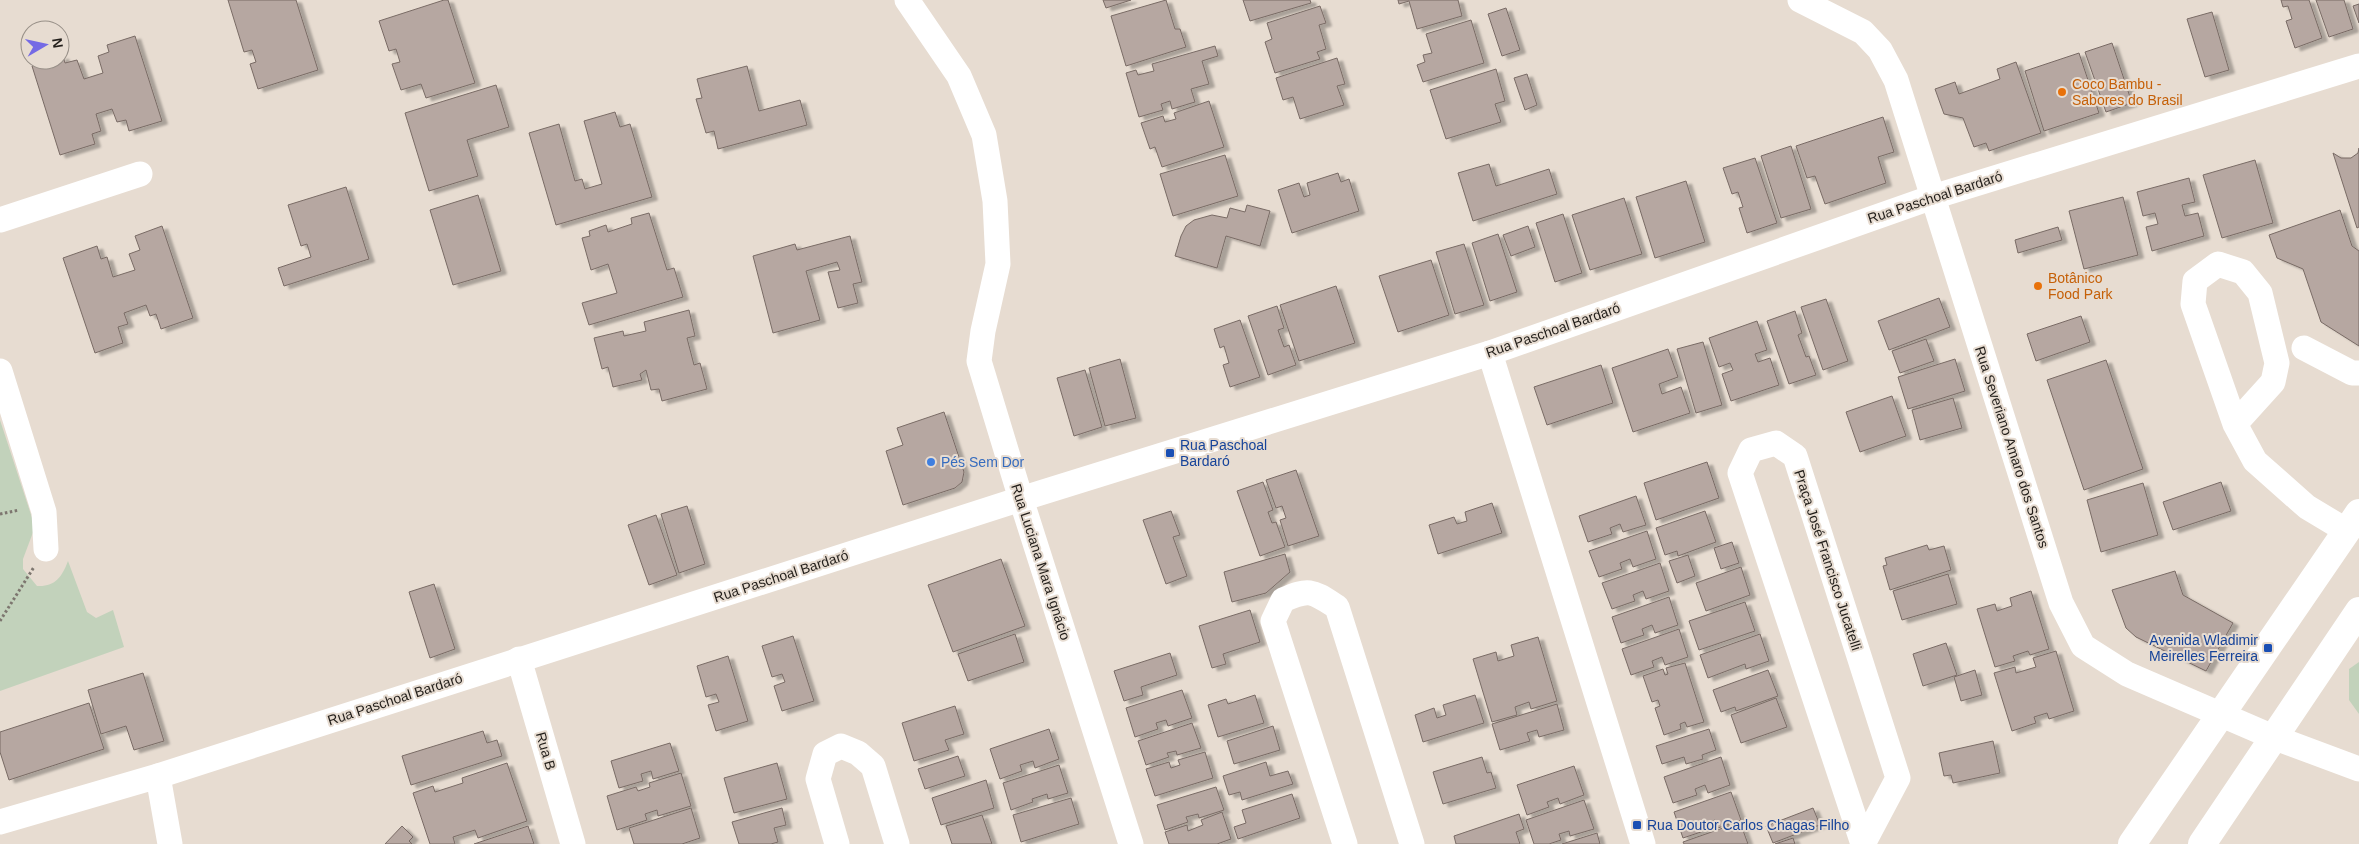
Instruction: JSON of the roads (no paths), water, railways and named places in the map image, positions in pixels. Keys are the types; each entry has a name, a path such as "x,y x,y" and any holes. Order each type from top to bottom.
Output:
{"main road":[{"path":"2132,844 2353,522"},
{"path":"2202,844 2359,611"}],"street":[{"name":"Rua Luciana Mara Ignácio","path":"907,0 959,76 984,135 995,201 998,264 983,331 980,361 1021,499 1132,844"},
{"name":"Rua Severiano Amaro dos Santos","path":"1812,2 1863,32 1880,50 1896,80 2062,603 2083,646 2127,674 2273,737 2359,769"},
{"name":"Rua Paschoal Bardaró","path":"0,822 158,776 1021,499 1490,352 1933,197 2359,66"},
{"path":"0,220 140,174"},
{"path":"2235,424 2273,382 2277,363 2260,293 2243,272 2218,264 2195,281 2193,304 2235,424 2255,461 2307,507 2353,522"},
{"path":"2304,348 2352,373 2359,373"},
{"path":"1490,352 1643,844"},
{"path":"0,371 44,512 46,549"},
{"name":"Praça José Francisco Jucatelli","path":"1776,443 1795,456 1898,778 1863,844 1740,473 1751,450 1776,443"},
{"path":"1345,844 1273,621 1283,600 1304,591 1318,595 1337,607 1412,844"},
{"name":"Rua B","path":"519,659 573,844"},
{"path":"837,844 818,780 826,754 841,746 858,753 873,766 897,844"},
{"path":"158,776 170,844"}],"place":[{"name":"Coco Bambu - Sabores do Brasil","path":"2062,92"},
{"name":"Botânico Food Park","path":"2038,286"},
{"name":"Rua Paschoal Bardaró","path":"1170,453"},
{"name":"Pés Sem Dor","path":"931,462"},
{"name":"Avenida Wladimir Meirelles Ferreira","path":"2268,648"},
{"name":"Rua Doutor Carlos Chagas Filho","path":"1637,825"}]}
